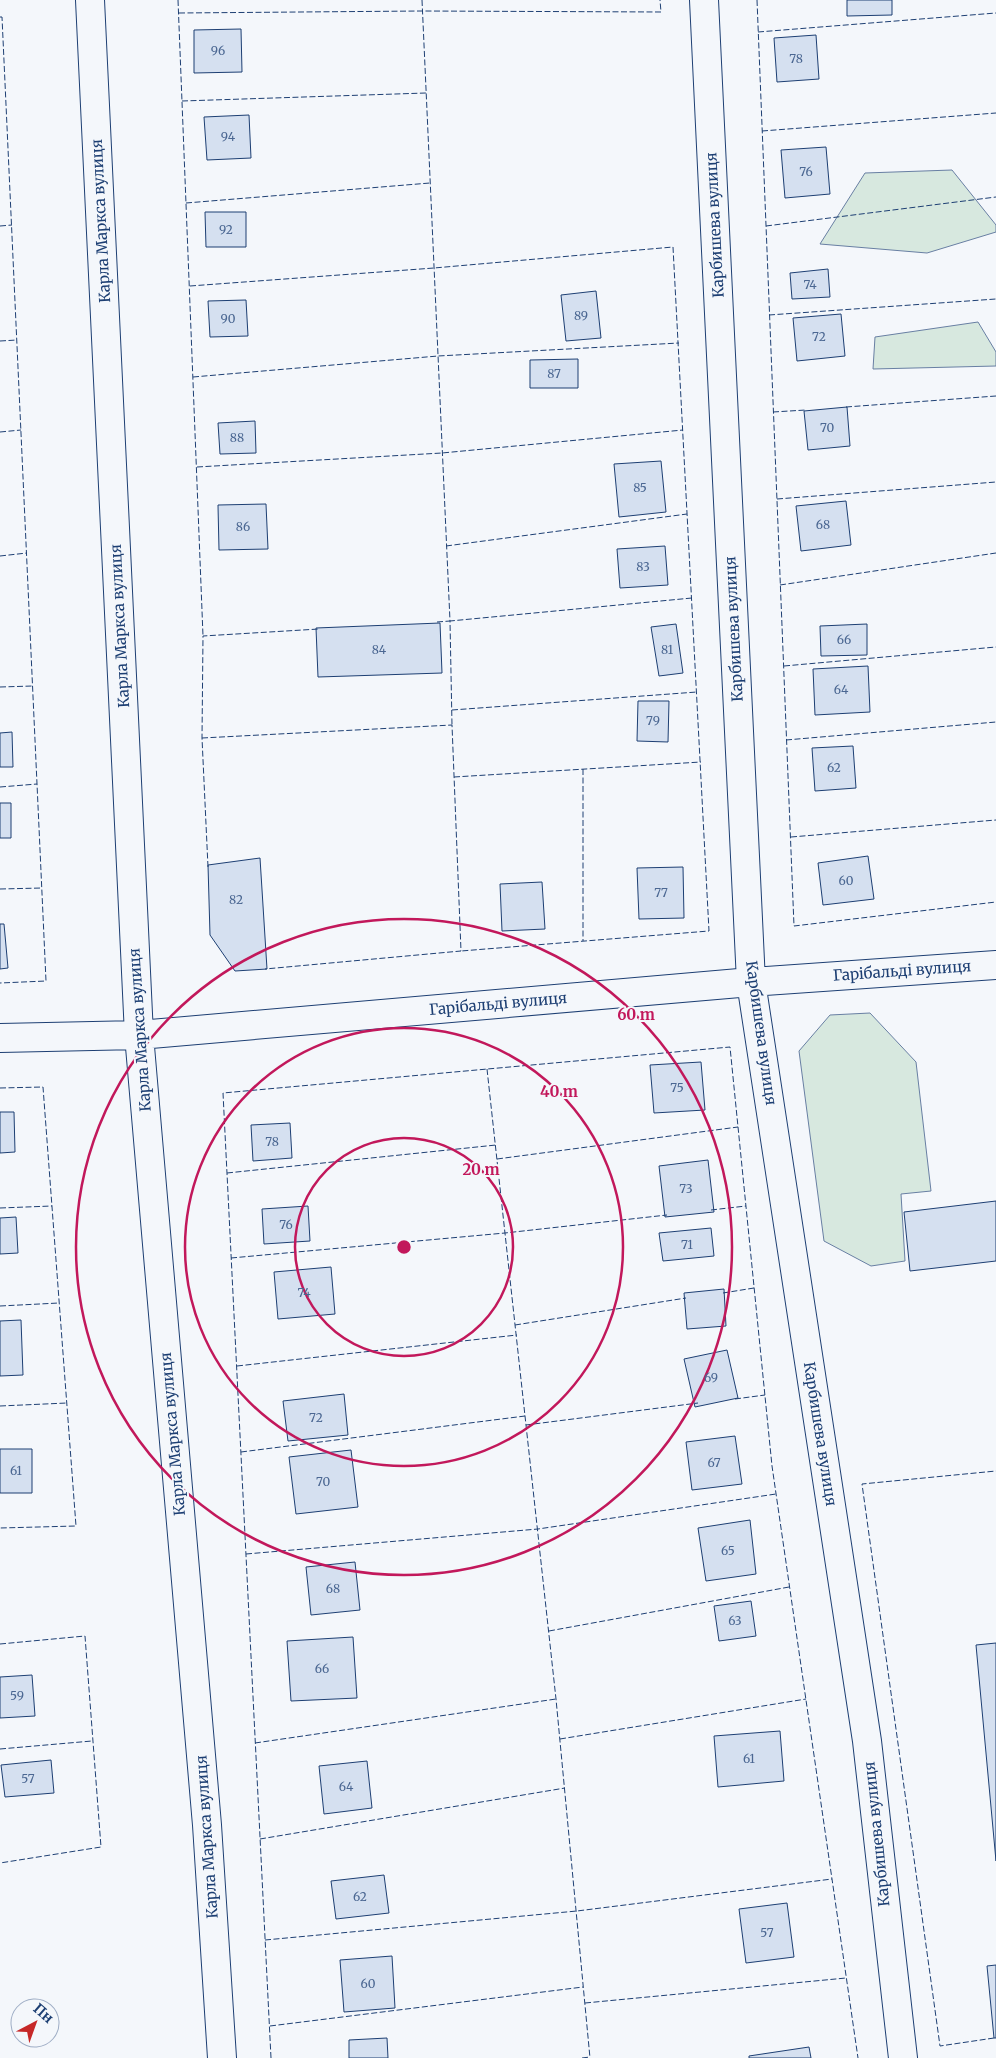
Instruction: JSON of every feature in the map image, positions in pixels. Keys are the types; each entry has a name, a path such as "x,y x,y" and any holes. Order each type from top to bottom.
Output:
{"street":[{"name":"Карла Маркса вулиця","path":"90,0 139,1035 207,1825 222,2058"},
{"name":"Карбишева вулиця","path":"704,0 752,982 867,1741 903,2058"},
{"name":"Гарібальді вулиця","path":"0,1038 139,1035 752,982 996,964"}],"shaded area":[{"path":"952,170 996,225 996,232 927,253 820,244 865,173"},
{"path":"978,322 996,352 996,366 873,369 875,337"},
{"path":"870,1013 916,1062 931,1191 901,1194 905,1261 871,1266 824,1241 799,1051 830,1015"}],"building":[{"path":"847,0 892,0 892,15 847,16"},
{"path":"241,29 242,72 194,73 194,30"},
{"path":"816,35 819,79 777,82 774,38"},
{"path":"249,115 251,158 207,160 204,117"},
{"path":"826,147 830,194 785,198 781,150"},
{"path":"205,212 246,212 246,247 206,247"},
{"path":"828,269 830,297 792,299 790,273"},
{"path":"596,291 601,338 566,341 561,295"},
{"path":"246,300 248,336 210,337 208,301"},
{"path":"841,314 845,356 797,361 793,318"},
{"path":"578,359 578,388 530,388 530,360"},
{"path":"847,407 850,446 808,450 804,411"},
{"path":"255,421 256,453 220,454 218,423"},
{"path":"661,461 666,512 619,517 614,464"},
{"path":"846,501 851,545 801,551 796,506"},
{"path":"266,504 268,549 219,550 218,505"},
{"path":"665,546 668,585 620,588 617,549"},
{"path":"440,623 442,673 318,677 316,628"},
{"path":"676,624 683,673 659,676 651,627"},
{"path":"867,624 867,655 821,656 820,626"},
{"path":"868,666 870,712 815,715 813,669"},
{"path":"638,701 669,701 668,742 637,741"},
{"path":"12,732 13,767 0,767 0,733"},
{"path":"853,746 856,788 815,791 812,748"},
{"path":"0,803 11,803 11,838 0,838"},
{"path":"868,856 874,899 823,905 818,863"},
{"path":"260,858 267,969 235,971 210,935 208,865"},
{"path":"683,867 684,918 639,919 637,868"},
{"path":"542,882 545,929 502,931 500,884"},
{"path":"0,924 4,924 8,968 0,969"},
{"path":"701,1062 705,1110 654,1113 650,1065"},
{"path":"0,1112 14,1112 15,1152 0,1153"},
{"path":"290,1123 292,1158 253,1161 251,1125"},
{"path":"708,1160 714,1212 665,1217 659,1166"},
{"path":"996,1201 996,1261 910,1271 904,1212"},
{"path":"308,1206 310,1241 264,1244 262,1209"},
{"path":"16,1217 18,1253 0,1254 0,1218"},
{"path":"711,1228 714,1256 663,1261 659,1233"},
{"path":"331,1267 335,1314 278,1319 274,1272"},
{"path":"724,1289 726,1326 687,1329 684,1293"},
{"path":"21,1320 23,1375 0,1376 0,1321"},
{"path":"727,1350 738,1398 695,1407 684,1359"},
{"path":"344,1394 348,1435 288,1441 283,1401"},
{"path":"735,1436 742,1484 692,1490 686,1442"},
{"path":"0,1449 32,1449 32,1493 0,1493"},
{"path":"351,1450 358,1507 296,1514 289,1457"},
{"path":"750,1520 756,1574 706,1581 698,1528"},
{"path":"355,1562 360,1610 311,1615 306,1567"},
{"path":"751,1601 756,1636 719,1641 714,1606"},
{"path":"353,1637 357,1698 291,1701 287,1641"},
{"path":"996,1643 996,1861 976,1645"},
{"path":"32,1675 35,1716 0,1718 0,1677"},
{"path":"780,1731 784,1781 718,1787 714,1736"},
{"path":"51,1760 54,1793 5,1797 1,1765"},
{"path":"367,1761 372,1808 324,1814 319,1766"},
{"path":"384,1875 389,1913 336,1919 331,1881"},
{"path":"787,1903 794,1957 746,1963 739,1909"},
{"path":"392,1956 395,2008 344,2012 340,1960"},
{"path":"996,1965 996,2038 994,2038 987,1966"},
{"path":"387,2038 388,2058 349,2058 349,2040"},
{"path":"809,2047 811,2058 749,2058 749,2056"}],"fence":[{"path":"178,0 203,636"},
{"path":"422,0 450,621 692,598"},
{"path":"179,13 661,12 660,0"},
{"path":"757,0 794,926 996,902"},
{"path":"758,32 996,13"},
{"path":"0,17 2,17 46,981 0,983"},
{"path":"182,101 426,93"},
{"path":"762,131 996,113"},
{"path":"186,203 430,183"},
{"path":"766,226 996,197"},
{"path":"0,226 12,225"},
{"path":"190,286 434,268 673,247 709,931 461,951"},
{"path":"769,315 996,299"},
{"path":"0,341 17,340"},
{"path":"193,377 438,356 679,343"},
{"path":"846,407 996,396"},
{"path":"773,412 806,410"},
{"path":"0,432 21,430"},
{"path":"197,467 442,453 683,430"},
{"path":"777,499 996,482"},
{"path":"446,546 687,514"},
{"path":"0,556 27,553"},
{"path":"780,585 996,553"},
{"path":"437,622 450,621 452,725"},
{"path":"208,867 202,738 203,636 319,629"},
{"path":"784,666 996,647"},
{"path":"0,687 33,686"},
{"path":"452,710 697,692"},
{"path":"786,740 996,722"},
{"path":"202,738 452,725 461,951 265,969"},
{"path":"454,777 701,762"},
{"path":"583,769 583,941"},
{"path":"0,787 37,784"},
{"path":"791,837 996,820"},
{"path":"0,889 42,888"},
{"path":"271,2058 223,1093 730,1047 772,1466 858,2058"},
{"path":"487,1069 556,1699 590,2058"},
{"path":"0,1088 43,1087 76,1526 0,1528"},
{"path":"497,1159 738,1127"},
{"path":"227,1173 496,1145"},
{"path":"0,1208 52,1206"},
{"path":"711,1210 746,1206"},
{"path":"231,1258 505,1233 667,1215"},
{"path":"723,1293 754,1288"},
{"path":"515,1325 686,1298"},
{"path":"0,1306 59,1303"},
{"path":"237,1366 517,1335"},
{"path":"735,1399 765,1395"},
{"path":"0,1406 67,1403"},
{"path":"526,1425 698,1403"},
{"path":"241,1452 525,1416"},
{"path":"994,2038 940,2046 862,1484 996,1471"},
{"path":"246,1554 538,1529 776,1494"},
{"path":"549,1631 789,1587"},
{"path":"0,1644 85,1636 101,1847 0,1863"},
{"path":"255,1743 556,1699"},
{"path":"560,1739 806,1699"},
{"path":"0,1749 92,1741"},
{"path":"260,1839 565,1788"},
{"path":"265,1940 577,1911 832,1879"},
{"path":"585,2003 846,1978"},
{"path":"270,2026 583,1987"},
{"path":"582,2058 590,2057"}]}
